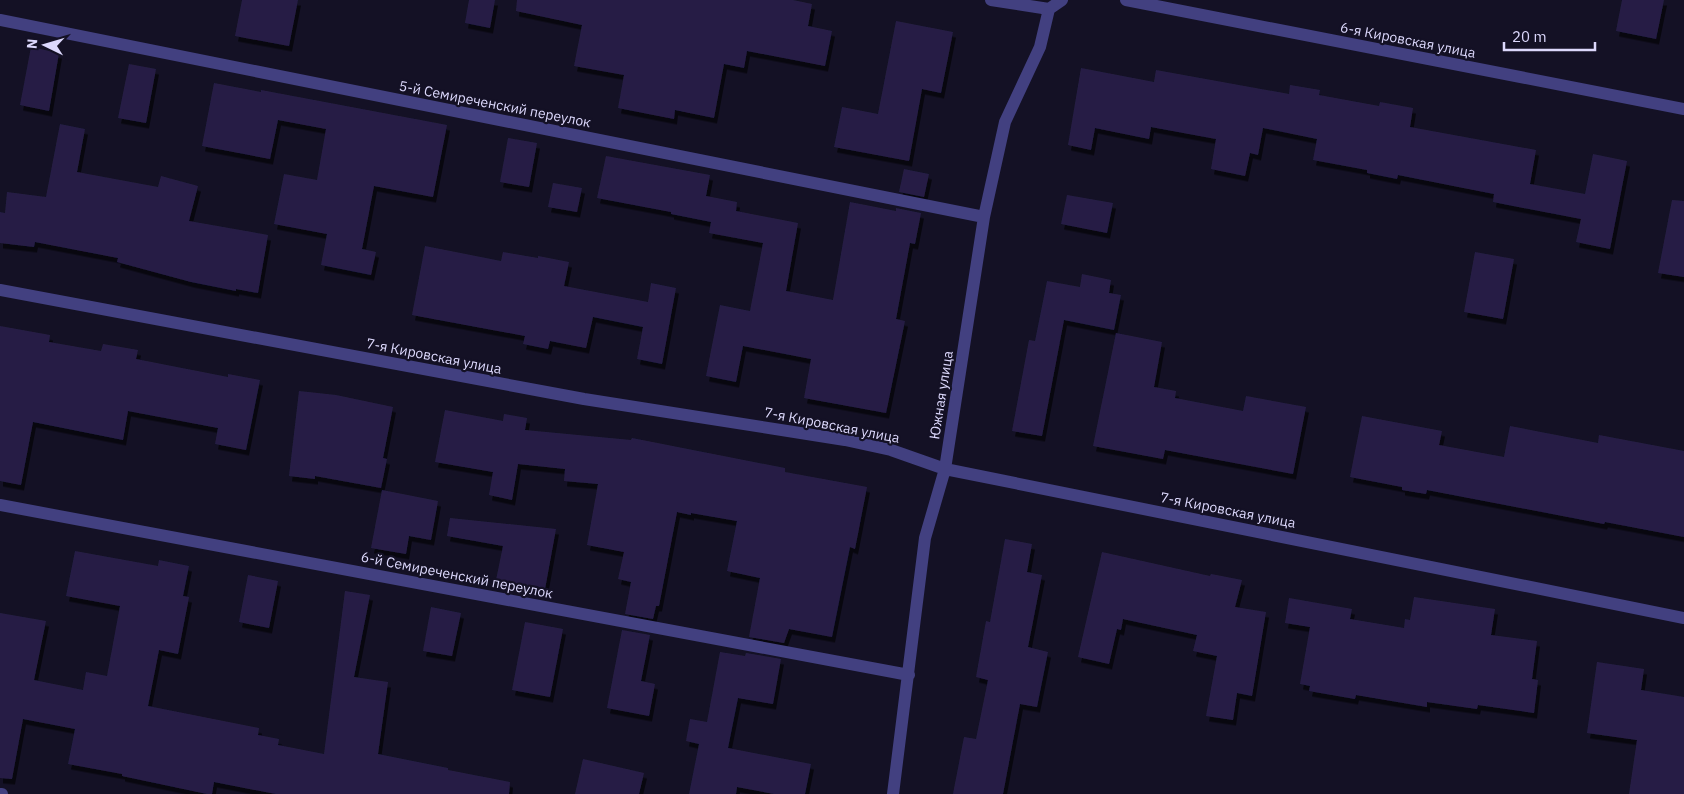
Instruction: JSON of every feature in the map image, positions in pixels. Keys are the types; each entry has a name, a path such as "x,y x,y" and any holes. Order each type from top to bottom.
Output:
{"street":[{"path":"991,0 1049,9 1062,0"},
{"name":"6-я Кировская улица","path":"1126,0 1684,109"},
{"name":"Южная улица","path":"893,794 925,538 945,468 984,217 1005,122 1040,47 1049,9"},
{"name":"5-й Семиреченский переулок","path":"0,20 984,217"},
{"name":"7-я Кировская улица","path":"0,290 584,399 845,440 890,450 945,468 1684,618"},
{"name":"6-й Семиреченский переулок","path":"0,505 909,675"}],"building":[{"path":"242,0 298,0 289,46 235,36"},
{"path":"469,0 495,0 490,28 465,23"},
{"path":"517,0 793,0 812,4 808,26 832,31 825,66 747,51 744,68 724,64 714,118 675,110 674,119 618,108 624,75 574,66 582,25 516,11"},
{"path":"1622,0 1664,0 1656,39 1616,31"},
{"path":"896,21 953,32 941,93 922,89 909,161 834,147 842,107 878,114"},
{"path":"31,47 59,53 49,111 20,105"},
{"path":"129,64 156,69 146,123 118,118"},
{"path":"1081,68 1154,82 1156,70 1289,94 1290,85 1320,90 1319,95 1379,106 1380,102 1413,108 1410,127 1536,150 1530,184 1585,194 1593,154 1627,161 1610,249 1576,242 1581,219 1493,202 1494,194 1398,175 1397,179 1367,173 1367,170 1313,160 1317,139 1263,128 1258,155 1250,153 1245,176 1211,169 1216,139 1151,127 1149,139 1095,128 1091,150 1068,145"},
{"path":"214,83 447,125 433,197 374,186 362,249 376,252 371,275 321,265 327,234 274,224 284,174 317,180 326,129 278,120 270,159 202,146"},
{"path":"60,124 85,129 77,172 158,187 161,176 198,186 189,221 268,235 258,293 236,289 236,291 191,282 117,262 118,258 35,242 34,247 0,243 0,212 5,213 7,192 46,197"},
{"path":"508,138 537,143 529,187 500,182"},
{"path":"606,156 710,175 706,196 737,202 736,211 798,223 786,291 833,300 850,202 896,211 896,208 921,213 915,244 910,243 896,319 905,321 886,413 804,398 811,359 743,346 736,382 706,376 720,305 750,311 763,243 709,233 711,222 671,214 671,212 597,198"},
{"path":"904,169 929,174 924,197 899,192"},
{"path":"553,183 582,188 577,212 548,207"},
{"path":"1067,195 1113,203 1107,233 1061,224"},
{"path":"1672,200 1684,201 1684,277 1658,273"},
{"path":"425,246 501,261 503,252 569,262 564,286 648,302 651,283 676,288 662,364 637,359 643,327 593,317 586,348 550,341 548,349 523,344 525,336 412,315"},
{"path":"1475,252 1514,259 1503,319 1464,312"},
{"path":"1082,274 1111,280 1109,293 1121,295 1114,330 1064,320 1042,436 1012,431 1029,340 1035,341 1047,281 1080,287"},
{"path":"0,326 50,335 49,342 101,351 103,344 138,350 136,359 228,377 228,374 260,380 246,450 215,444 218,428 128,411 123,440 33,422 21,485 0,481"},
{"path":"1116,333 1162,342 1154,387 1176,391 1175,398 1243,411 1246,396 1306,407 1293,474 1165,450 1163,459 1093,446"},
{"path":"299,391 336,395 393,407 383,458 387,459 381,488 315,476 315,479 289,476"},
{"path":"445,410 503,421 504,414 527,418 525,430 631,440 632,438 785,468 785,472 867,487 855,549 850,547 832,637 789,629 784,643 749,637 760,578 727,571 737,521 691,513 691,515 677,512 659,606 656,606 653,619 625,614 631,582 618,579 624,552 587,545 598,484 564,481 565,469 518,464 512,500 489,495 493,472 435,462"},
{"path":"1362,416 1442,431 1439,445 1504,457 1510,426 1598,443 1599,435 1684,451 1684,537 1605,522 1604,524 1427,490 1426,494 1402,490 1402,487 1350,477"},
{"path":"382,490 438,501 431,540 409,536 406,554 371,548"},
{"path":"450,518 556,529 545,589 496,580 503,546 447,536"},
{"path":"1005,539 1032,544 1027,572 1042,575 1028,647 1048,652 1037,707 1020,704 1003,794 953,794 964,737 976,739 988,680 976,677 986,621 990,622"},
{"path":"75,551 158,566 159,560 189,566 183,596 189,597 178,654 159,650 148,706 259,728 258,735 279,739 278,745 324,754 345,591 370,595 354,677 388,682 378,754 510,782 509,794 276,794 214,782 212,794 207,794 122,776 122,774 68,764 75,729 23,719 12,779 0,778 0,613 46,621 34,680 83,690 86,672 107,676 120,606 66,596"},
{"path":"1102,552 1210,576 1211,574 1242,580 1235,607 1266,612 1252,696 1237,693 1233,720 1206,716 1217,656 1193,651 1197,635 1123,619 1121,630 1117,629 1109,664 1078,657"},
{"path":"248,575 278,581 269,628 239,622"},
{"path":"1414,597 1495,609 1491,635 1537,641 1532,679 1538,680 1534,713 1478,705 1477,709 1427,702 1427,707 1356,695 1355,699 1309,691 1310,686 1300,684 1310,627 1285,623 1289,598 1352,609 1350,619 1404,628 1405,619 1410,620"},
{"path":"431,607 461,613 452,656 423,651"},
{"path":"525,622 563,629 550,697 512,690"},
{"path":"622,630 650,635 641,681 655,684 649,716 607,708"},
{"path":"720,652 745,656 746,653 781,659 773,704 738,698 728,748 811,764 805,794 774,794 737,787 736,794 689,794 699,744 686,741 690,719 707,722"},
{"path":"1597,662 1644,669 1641,690 1684,697 1684,794 1629,794 1637,740 1587,733"},
{"path":"583,759 644,773 639,794 575,794"}]}
